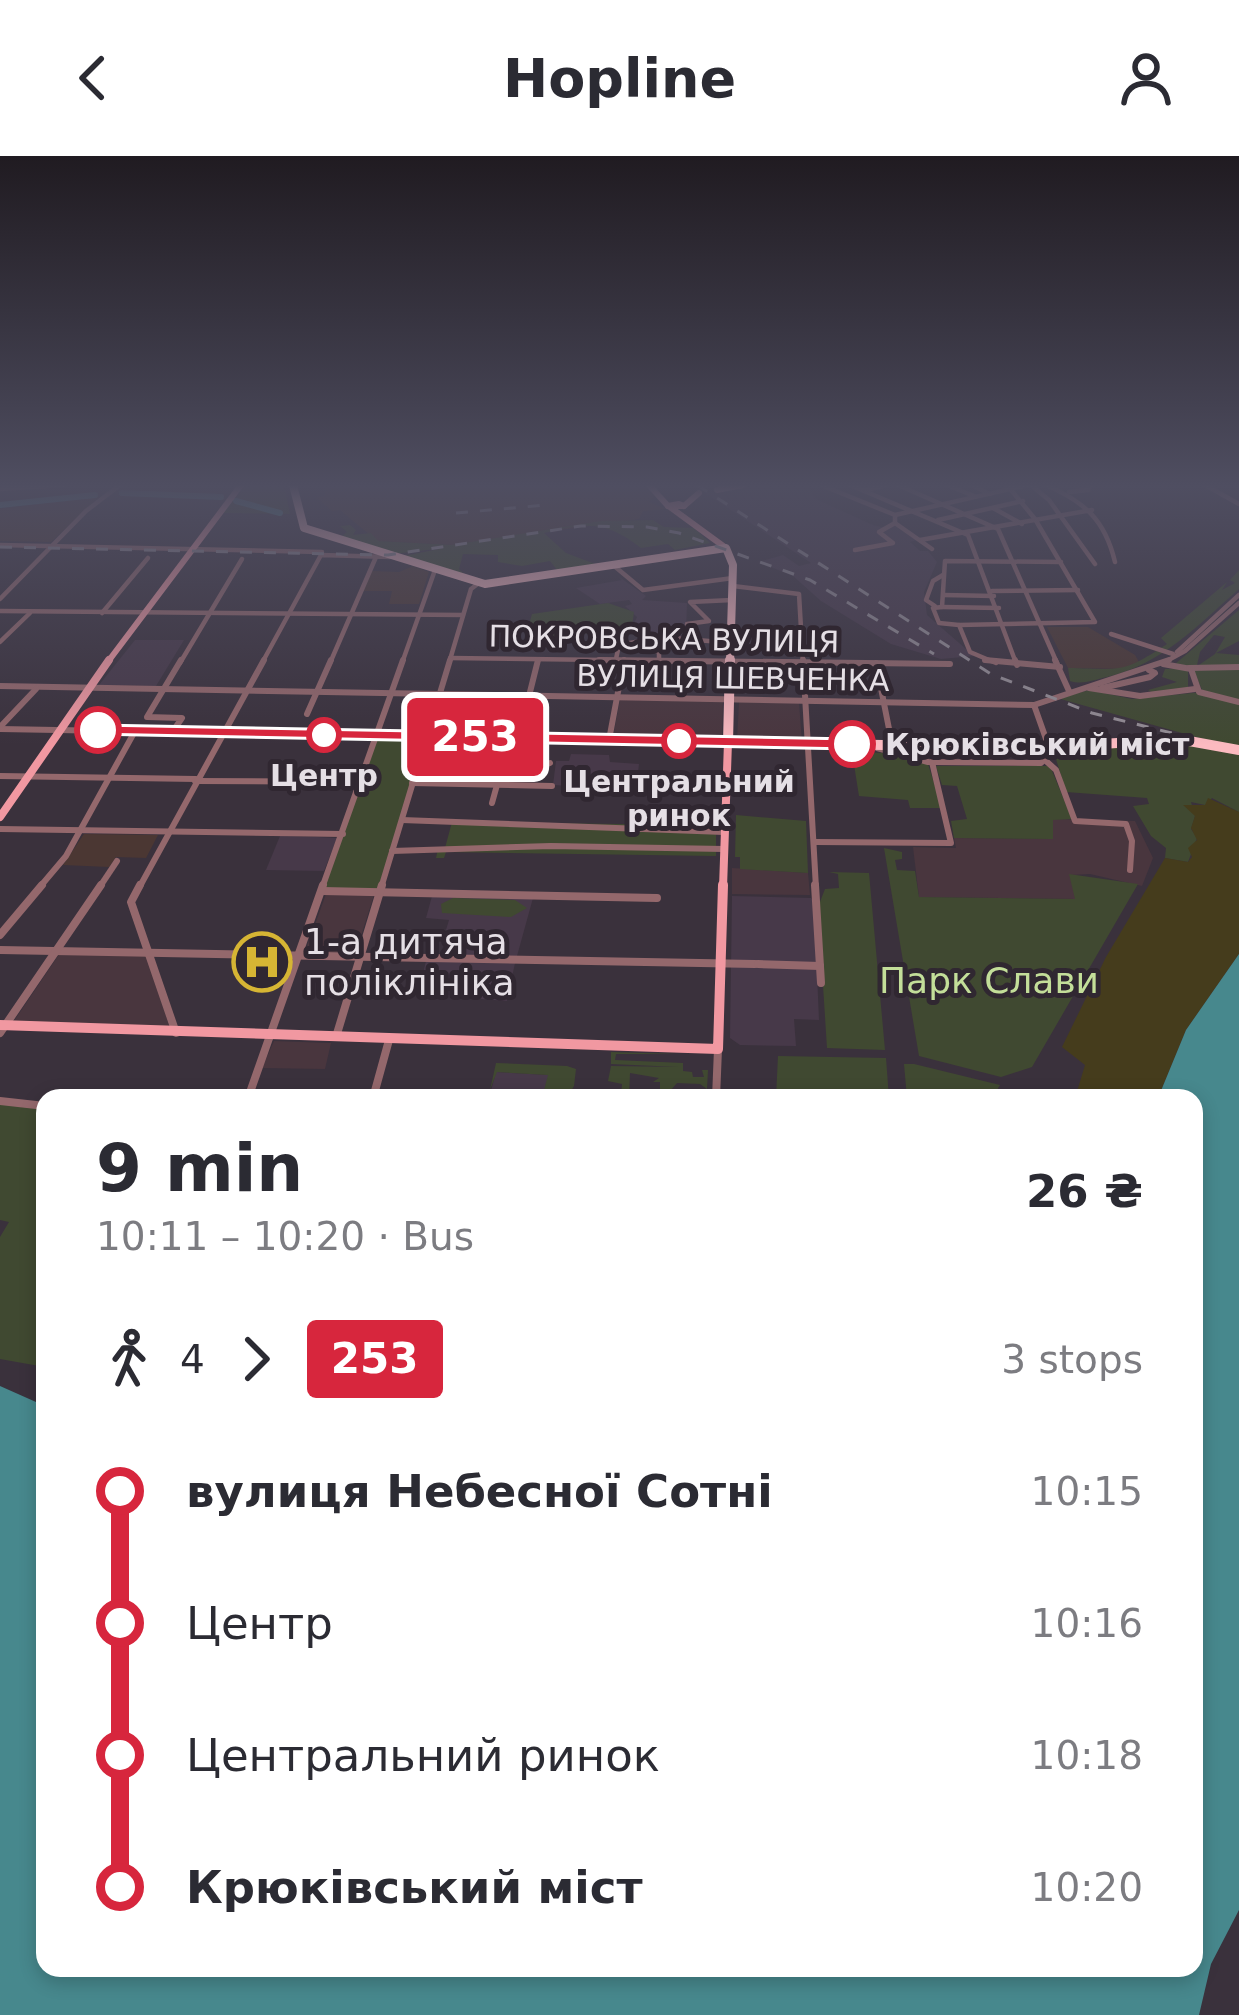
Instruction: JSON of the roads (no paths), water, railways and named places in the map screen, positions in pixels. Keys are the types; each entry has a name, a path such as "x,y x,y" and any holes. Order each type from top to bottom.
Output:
{"highway":[{"path":"441,572 479,584 565,572"},
{"path":"732,572 728,742 862,744 894,749 913,744 1041,748 1178,739 1239,750"}],"main road":[{"path":"0,817 174,572"},
{"path":"2,1028 718,1049 728,742"}],"street":[{"path":"0,598 28,572"},
{"path":"102,613 136,572"},
{"path":"172,732 182,718 146,717 233,572"},
{"path":"177,1034 131,902 311,572"},
{"path":"308,714 369,572"},
{"path":"252,1089 434,572"},
{"path":"621,572 643,590 733,582 797,592 821,983"},
{"path":"943,572 939,623 1095,622 1068,572"},
{"path":"984,572 1017,664"},
{"path":"1018,572 1070,691"},
{"path":"943,575 933,581 926,600 939,607 999,608"},
{"path":"336,1038 471,589 479,584"},
{"path":"944,595 1080,590"},
{"path":"1111,634 1176,653 1185,651 1239,599"},
{"path":"1046,761 1051,754 1034,705 1085,686 1107,688 1150,677 1155,673 1149,670 1239,599"},
{"path":"709,643 689,624 709,621 690,602 732,600"},
{"path":"0,611 463,615"},
{"path":"0,642 32,612"},
{"path":"1229,612 1239,614"},
{"path":"959,626 966,649 980,659 1060,667"},
{"path":"609,740 619,645 686,635 709,643 732,643"},
{"path":"658,654 657,646 664,637"},
{"path":"529,696 536,651"},
{"name":"ПОКРОВСЬКА ВУЛИЦЯ","path":"450,658 620,659 658,654 731,661 950,664"},
{"path":"877,663 894,749 932,762 1046,761 1056,770 1075,821 1126,824 1132,841 1130,870"},
{"path":"1161,663 1187,668 1239,667"},
{"path":"1187,668 1196,688 1208,696 1239,702"},
{"name":"ВУЛИЦЯ ШЕВЧЕНКА","path":"0,686 1034,705"},
{"path":"1085,686 1140,696 1196,688"},
{"path":"0,729 37,688"},
{"path":"0,729 728,742"},
{"path":"0,935 45,884 82,830 80,826 135,731"},
{"path":"815,842 946,844 952,839 932,762"},
{"path":"538,767 550,763"},
{"path":"0,776 362,782"},
{"path":"412,783 552,786"},
{"path":"492,803 496,785"},
{"path":"402,820 724,832"},
{"path":"0,829 344,834"},
{"path":"392,851 551,846 724,849"},
{"path":"2,1028 117,861"},
{"path":"323,891 657,898"},
{"path":"0,950 820,966"},
{"path":"376,1089 389,1040"},
{"path":"716,1089 718,1049"},
{"path":"0,1101 36,1105"}],"water":[{"path":"1239,954 1239,1910 1211,1964 1199,2015 0,2015 0,1386 36,1402 36,1977 1203,1977 1203,1089 1162,1089 1186,1030"}],"railway":[{"path":"787,572 810,580 934,654"},
{"path":"832,572 991,674 1092,713 1239,750"}],"place":[{"name":"Центр","path":"324,735"},
{"name":"Центральний ринок","path":"679,741"},
{"name":"Крюківський міст","path":"852,744"},
{"name":"1-а дитяча поліклініка","path":"262,962"}],"park label":[{"name":"Парк Слави","path":"989,980"}]}
